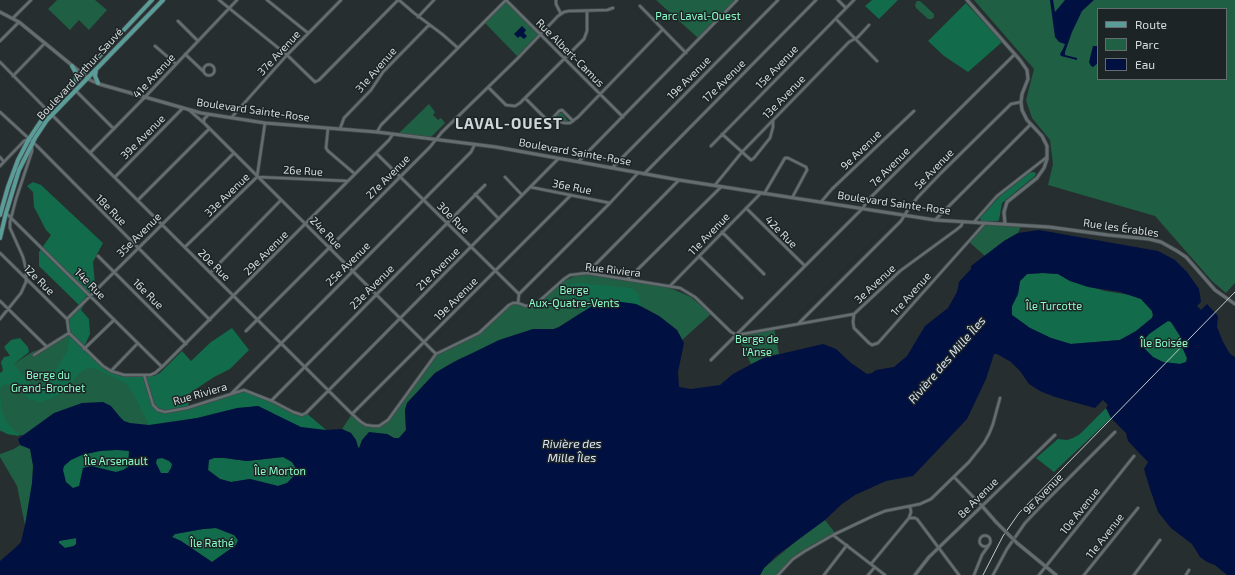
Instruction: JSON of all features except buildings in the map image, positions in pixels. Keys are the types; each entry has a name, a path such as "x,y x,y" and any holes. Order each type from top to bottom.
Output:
{"main road":[{"name":"Boulevard Arthur-Sauvé","path":"0,215 1,205 13,172 31,141 50,113 76,81 152,0"},
{"name":"Boulevard Arthur-Sauvé","path":"50,113 96,69 163,0"},
{"path":"72,66 76,73 76,81"},
{"path":"96,69 95,76 98,83"},
{"name":"Boulevard Arthur-Sauvé","path":"0,238 19,170 31,141"}],"street":[{"path":"13,18 31,0"},
{"path":"219,0 287,55 315,82 319,80 398,0 458,48"},
{"name":"41e Avenue","path":"90,153 146,97 237,0"},
{"path":"267,0 308,33"},
{"name":"37e Avenue","path":"231,118 287,55 341,0"},
{"path":"418,17 434,0"},
{"path":"377,132 381,125 506,0"},
{"name":"Rue Albert-Camus","path":"506,0 623,117"},
{"path":"556,0 556,4 561,14 569,11 607,10 613,8"},
{"path":"578,162 737,0"},
{"name":"19e Avenue","path":"612,168 778,0"},
{"name":"17e Avenue","path":"644,174 816,0"},
{"path":"838,0 846,8"},
{"name":"15e Avenue","path":"711,146 854,0"},
{"path":"967,0 1015,54 1027,70 1028,79 1020,102 1024,115 1039,132 1045,141 1048,151 1046,164 1038,178 1007,202 1004,212 1004,224"},
{"path":"640,6 686,53"},
{"path":"488,87 508,106 517,105 582,41 586,35 588,27 587,10"},
{"name":"Boulevard Sainte-Rose","path":"0,12 19,22 87,78 98,83 189,110 231,118 377,132 475,144 679,180 906,214 935,220 1004,224"},
{"name":"27e Avenue","path":"246,331 561,14"},
{"path":"836,19 877,61"},
{"path":"0,41 19,22"},
{"path":"178,22 198,41"},
{"name":"31e Avenue","path":"340,129 344,118 371,90 383,72 429,25"},
{"name":"13e Avenue","path":"715,185 742,152 849,42 869,25"},
{"path":"525,98 545,118 568,123 573,121 662,30"},
{"path":"13,76 45,43"},
{"path":"155,46 176,64"},
{"path":"185,54 208,76 212,75 214,70 212,66 208,65 205,66 203,71"},
{"name":"7e Avenue","path":"711,360 863,208 867,201 1015,54"},
{"name":"20e Rue","path":"0,62 352,414 366,425"},
{"path":"75,90 114,129"},
{"name":"5e Avenue","path":"798,324 901,221 918,197 1004,110 1011,104 1020,102"},
{"name":"39e Avenue","path":"115,177 182,108"},
{"name":"24e Rue","path":"189,110 258,176 436,354"},
{"path":"550,120 562,110 573,121"},
{"name":"9e Avenue","path":"821,202 832,189 914,111"},
{"name":"18e Rue","path":"0,112 31,141 210,320"},
{"path":"204,123 204,119 208,114"},
{"path":"722,134 751,160 770,138 773,121"},
{"name":"33e Avenue","path":"185,247 258,176 265,122"},
{"path":"935,220 1031,124"},
{"path":"328,128 326,148 355,174"},
{"path":"138,200 209,129"},
{"name":"29e Avenue","path":"144,375 155,373 186,344 389,140 393,134"},
{"path":"0,166 24,141 31,141 32,152 10,216 10,228 23,257 26,279 22,291 0,319"},
{"name":"25e Avenue","path":"230,394 471,152 475,144"},
{"name":"35e Avenue","path":"67,319 234,153"},
{"name":"30e Rue","path":"376,153 519,294"},
{"path":"974,222 997,196 1047,157"},
{"path":"0,158 4,162"},
{"name":"11e Avenue","path":"670,286 762,193 785,158 806,167 807,170 792,198"},
{"name":"21e Avenue","path":"329,390 558,159"},
{"path":"1035,166 1041,174"},
{"path":"518,303 519,294 610,203 638,172"},
{"name":"26e Rue","path":"258,176 348,181"},
{"path":"505,177 522,195"},
{"path":"587,272 679,180"},
{"name":"23e Avenue","path":"271,401 485,185"},
{"name":"36e Rue","path":"530,187 610,203"},
{"path":"628,279 722,187"},
{"path":"475,194 499,218"},
{"name":"19e Avenue","path":"352,414 571,195"},
{"path":"210,272 281,200"},
{"name":"42e Rue","path":"746,208 805,266"},
{"name":"14e Rue","path":"6,213 162,367"},
{"name":"3e Avenue","path":"737,335 854,314 900,271 956,230 963,222"},
{"name":"1re Avenue","path":"854,314 854,328 872,345 878,343 986,223"},
{"name":"Rue les Érables","path":"1004,224 1049,227 1149,239 1161,242 1186,257 1215,290 1235,304"},
{"path":"722,232 764,274"},
{"name":"12e Rue","path":"0,253 67,319"},
{"name":"16e Rue","path":"98,256 186,344"},
{"path":"699,256 742,298"},
{"name":"Rue Riviera","path":"366,425 379,426 388,420 436,354 479,333 509,305 518,303 526,306 532,306 564,279 577,274 587,272 680,288 689,292 731,332 737,335"},
{"path":"0,301 47,347"},
{"path":"67,319 69,334 103,366 111,371 124,375 144,375"},
{"path":"84,349 114,320"},
{"path":"34,355 69,334"},
{"path":"111,371 138,343"},
{"name":"Rue Riviera","path":"144,375 153,405 158,410 165,412 187,408 244,390 302,415 306,413 329,390"},
{"path":"778,575 793,559 833,535 885,511 920,504 931,499 972,459 988,437 995,420 1000,398"},
{"name":"9e Avenue","path":"993,575 1006,549 1025,524 1115,432"},
{"name":"8e Avenue","path":"914,575 939,548 1055,435"},
{"name":"10e Avenue","path":"1039,575 1134,456"},
{"path":"954,477 1017,543 1056,575"},
{"path":"871,564 909,518 911,512 910,506"},
{"name":"11e Avenue","path":"1084,575 1138,508"},
{"path":"909,518 917,519 959,575"},
{"path":"833,535 886,575"},
{"path":"974,575 982,555 989,545 990,540 985,536 980,538 982,555"},
{"path":"1134,575 1160,540"},
{"path":"824,575 847,545"},
{"path":"981,545 989,545"},
{"path":"868,575 874,567"},
{"path":"1186,575 1189,570"}],"green space":[{"path":"57,0 95,0 107,10 89,30 79,20 70,30 48,9"},
{"name":"Parc Laval-Ouest","path":"656,0 736,0 698,38"},
{"path":"872,0 898,0 879,19 865,6"},
{"path":"974,0 1235,0 1235,283 1226,293 1212,281 1155,216 1048,185 1053,164 1050,140 1032,118 1026,100 1034,69"},
{"path":"506,1 540,34 518,57 484,22"},
{"path":"917,1 920,1 934,14 932,19 928,19 916,8 915,5"},
{"path":"966,3 1002,42 968,72 944,56 928,41"},
{"path":"429,104 435,112 433,115 438,120 441,118 445,123 430,138 398,134"},
{"path":"559,113 562,113 568,121 565,122 555,119"},
{"path":"1029,173 1036,173 1035,176 1002,203 999,220 981,221 980,218 999,197"},
{"path":"33,182 41,185 103,243 93,262 95,284 79,305 39,266 39,252 51,235 46,230 34,207 33,192 27,186"},
{"path":"986,223 1021,226 1018,233 1004,241 985,256 969,242"},
{"name":"Île Turcotte","path":"1027,274 1058,274 1070,281 1141,299 1152,311 1153,316 1136,331 1120,340 1071,344 1051,338 1030,328 1012,315 1012,306 1018,294 1020,281"},
{"name":"Berge Aux-Quatre-Vents","path":"577,275 628,279 668,287 691,297 711,314 682,340 677,330 659,316 641,306 606,300 592,306 559,327 554,329 533,329 459,359 435,373 407,403 405,410 406,430 399,438 394,438 387,434 358,448 356,440 342,429 352,414 366,425 379,426 388,420 437,354 477,334 509,304 532,306 562,282"},
{"path":"577,283 632,288 639,295 641,306 606,300 592,306 584,312 565,292 566,286"},
{"path":"89,296 81,310 89,319 90,334 84,347 106,371 121,376 154,376 160,373 182,351 191,361 211,342 232,328 249,350 230,369 214,377 190,393 188,408 244,390 302,415 306,413 326,430 301,427 258,406 214,413 197,418 149,425 133,393 126,383 96,369 88,368 80,373 64,392 40,402 29,399 15,387 8,384 3,385 0,389 0,373 3,371 1,362 4,357 10,356 4,347 11,340 20,338 28,347 29,352 14,364 34,387 41,389 48,387 55,371 67,351 70,333 68,320"},
{"name":"Île Boisée","path":"1167,320 1171,322 1180,336 1182,347 1187,358 1186,362 1180,364 1163,362 1153,357 1143,347 1143,341 1149,334"},
{"name":"Berge de l'Anse","path":"774,328 779,354 751,364 737,335"},
{"name":"Berge du Grand-Brochet","path":"69,333 103,367 123,375 144,375 153,405 302,415 306,413 326,430 25,525 17,486 0,457 0,454 20,445 18,439 26,435 12,435 0,431 0,373 32,352 47,347"},
{"path":"0,392 2,412 8,424 19,433 19,436 7,434 0,429"},
{"path":"1106,408 1111,418 1054,472 1036,458 1058,439 1067,440 1080,434"},
{"name":"Île Arsenault","path":"100,451 129,451 128,467 116,472 91,466 79,486 73,488 66,482 63,470 64,466 71,460 82,455"},
{"name":"Île Morton","path":"283,457 292,462 297,470 295,475 287,483 278,486 250,479 231,482 220,479 208,470 209,460 214,458 247,461"},
{"path":"163,458 172,464 168,473 161,473 156,463 157,459"},
{"path":"825,520 836,534 793,559 778,575 760,575 764,568 806,533"},
{"name":"Île Rathé","path":"216,528 234,535 238,540 236,545 212,562 181,541 172,537 175,534"},
{"path":"77,538 74,546 65,548 58,541"}],"water":[{"path":"1050,0 1053,0 1055,12 1065,0 1094,0 1082,11 1065,52 1065,55 1077,58 1077,60 1061,56 1060,54 1065,44 1059,42 1055,37"},
{"path":"522,26 526,30 524,33 527,36 524,39 520,36 518,38 514,34"},
{"path":"1093,46 1097,46 1097,64 1093,67 1089,62"},
{"name":"Rivière des Mille Îles","path":"1039,230 1158,251 1175,260 1187,272 1199,289 1201,302 1197,306 1201,310 1207,304 1218,316 1217,327 1223,342 1230,354 1235,357 1235,575 1227,575 1215,565 1200,557 1192,544 1171,528 1158,512 1144,469 1148,462 1128,441 1126,433 1111,418 1106,408 1108,405 1103,400 1095,408 1055,397 1040,391 1029,384 1020,371 1011,362 997,354 994,354 986,379 967,419 913,476 886,481 855,495 842,504 825,520 776,556 764,568 760,575 0,575 0,561 21,542 32,483 33,466 30,449 20,445 18,439 54,413 82,403 103,402 111,406 124,421 149,425 197,418 237,408 258,406 301,427 326,430 342,429 351,433 359,448 362,440 369,432 387,434 394,438 399,438 406,430 405,410 407,403 435,373 499,340 533,329 554,329 559,327 592,306 606,300 636,304 659,316 677,330 684,343 678,372 679,387 691,389 720,385 733,374 763,358 823,344 836,349 851,363 867,374 876,370 894,367 907,356 925,326 948,308 957,292 959,282 971,269 971,266 1004,241 1018,233","holes":["1027,274 1058,274 1070,281 1088,287 1120,292 1141,299 1152,311 1152,318 1136,331 1120,340 1071,344 1051,338 1030,328 1012,315 1012,306 1018,294 1020,281","1168,321 1171,322 1180,336 1182,347 1187,358 1186,362 1180,364 1163,362 1153,357 1143,347 1143,341 1149,334","100,451 129,451 128,467 116,472 91,466 83,468 79,486 73,488 66,482 63,470 64,466 71,460 82,455","283,457 292,462 297,470 295,475 287,483 278,486 250,479 231,482 220,479 208,470 209,460 214,458 247,461","162,458 172,464 168,473 161,473 156,463 157,459","216,528 234,535 238,540 236,545 212,562 181,541 172,537 175,534","76,538 76,544 74,546 65,548 59,543 59,541"]}],"tram line":[{"path":"983,575 1003,536 1019,513 1235,292"}],"district":[{"name":"LAVAL-OUEST","path":"509,124"}]}
